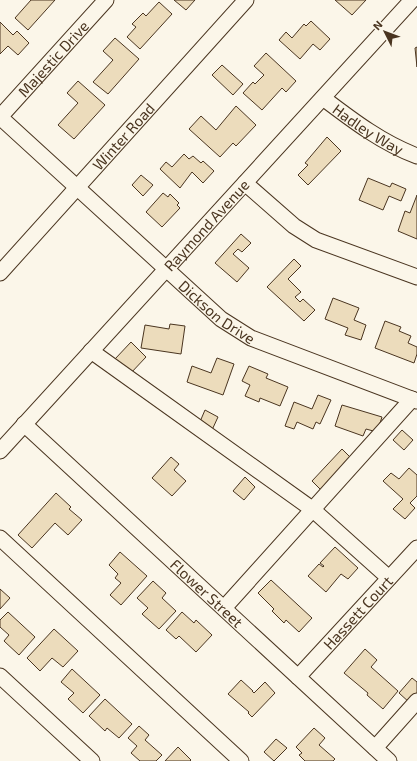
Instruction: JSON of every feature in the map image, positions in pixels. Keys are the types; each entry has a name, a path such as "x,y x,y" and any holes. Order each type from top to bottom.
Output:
{"street":[{"name":"Majestic Drive","path":"0,117 106,0"},
{"name":"Winter Road","path":"0,273 246,0"},
{"name":"Raymond Avenue","path":"0,451 412,0"},
{"name":"Hadley Way","path":"322,98 387,142 417,156"},
{"name":"Dickson Drive","path":"0,117 221,319 251,338 415,400"},
{"path":"245,183 294,226 316,240 417,277"},
{"path":"91,351 312,509 390,578"},
{"path":"224,608 312,509 415,400"},
{"name":"Flower Street","path":"24,424 389,761"},
{"path":"0,538 241,761"},
{"name":"Hassett Court","path":"298,676 417,548"},
{"path":"0,676 92,761"},
{"path":"375,748 417,701"}],"building":[{"path":"31,0 55,0 28,30 15,18"},
{"path":"174,0 195,0 186,10"},
{"path":"335,0 366,0 352,15"},
{"path":"159,2 172,14 140,49 127,37 136,27 132,24 143,13 146,16"},
{"path":"311,21 330,39 320,50 313,44 300,59 279,40 286,32 292,38 304,24 306,26"},
{"path":"0,22 13,35 17,31 29,43 18,55 8,46 0,54"},
{"path":"115,38 139,59 108,94 93,82 113,60 103,51"},
{"path":"417,47 417,67 415,48"},
{"path":"266,53 296,81 286,92 282,88 262,110 243,93 253,82 255,84 264,75 254,66"},
{"path":"222,65 243,84 233,95 212,75"},
{"path":"78,81 105,105 74,139 58,125 78,103 67,93"},
{"path":"236,106 256,125 236,146 233,143 220,157 189,129 201,116 216,130"},
{"path":"327,137 341,151 308,185 298,175 308,165 305,163"},
{"path":"184,154 189,159 193,156 201,163 203,161 214,171 203,183 192,172 180,188 160,169 166,162 172,167"},
{"path":"141,175 153,185 143,196 132,185"},
{"path":"368,178 390,187 392,183 406,189 401,201 389,196 383,210 359,200"},
{"path":"163,193 168,197 170,194 179,203 177,205 180,208 162,227 146,212"},
{"path":"417,195 417,239 398,231 405,211 410,213"},
{"path":"241,234 251,243 242,252 238,249 233,254 249,268 237,282 215,263"},
{"path":"294,259 301,266 288,279 301,292 295,297 300,302 303,299 315,310 304,321 267,287"},
{"path":"333,298 359,308 354,320 366,325 361,340 345,335 348,328 325,319"},
{"path":"385,321 401,327 399,331 411,336 408,343 417,347 417,354 414,363 375,348"},
{"path":"170,324 185,326 181,354 141,348 145,325 169,329"},
{"path":"131,342 146,357 130,374 115,359"},
{"path":"217,358 234,364 223,395 187,382 192,366 211,373"},
{"path":"249,366 268,374 266,378 288,387 280,406 260,398 259,402 245,396 250,385 242,381"},
{"path":"318,395 331,400 320,424 316,422 313,429 297,422 294,429 285,426 294,402 312,409"},
{"path":"342,405 382,417 377,432 366,429 363,436 335,426"},
{"path":"205,410 218,417 212,430 199,424"},
{"path":"402,430 413,440 404,450 393,440"},
{"path":"342,449 352,459 322,491 312,481"},
{"path":"171,457 179,464 174,470 186,481 172,496 152,478"},
{"path":"409,468 417,475 417,496 410,503 415,508 405,519 393,509 403,499 383,481 391,473 399,479"},
{"path":"245,477 255,487 244,500 233,491"},
{"path":"56,493 71,507 69,509 82,520 68,535 55,523 32,548 18,535"},
{"path":"335,547 358,568 348,579 341,574 326,592 308,576 319,564 323,567 324,566 320,563"},
{"path":"120,552 147,576 121,605 110,595 121,583 115,578 118,574 109,565"},
{"path":"271,580 312,618 299,632 286,620 284,623 272,611 274,609 258,593"},
{"path":"153,581 166,593 162,598 176,611 159,629 142,614 148,608 137,598"},
{"path":"0,589 10,598 0,609"},
{"path":"8,612 35,637 19,655 4,641 9,635 0,627 0,620"},
{"path":"182,612 194,623 196,620 212,635 196,652 179,636 176,639 166,630"},
{"path":"54,629 78,651 63,667 52,658 40,671 27,658"},
{"path":"365,649 377,660 371,667 398,691 383,709 367,695 368,693 344,673"},
{"path":"72,669 100,695 83,713 68,699 74,693 61,682"},
{"path":"412,678 417,682 417,695 410,703 399,693"},
{"path":"241,680 254,693 265,682 275,693 252,717 248,713 249,712 228,694"},
{"path":"105,699 132,724 119,738 107,728 105,731 89,716"},
{"path":"139,726 149,735 145,740 162,755 156,761 140,761 131,753 137,746 128,738"},
{"path":"314,728 325,738 319,745 335,759 333,761 305,761 299,755 302,753 296,747"},
{"path":"276,739 287,748 274,761 264,752"},
{"path":"178,747 191,760 165,761"}]}
